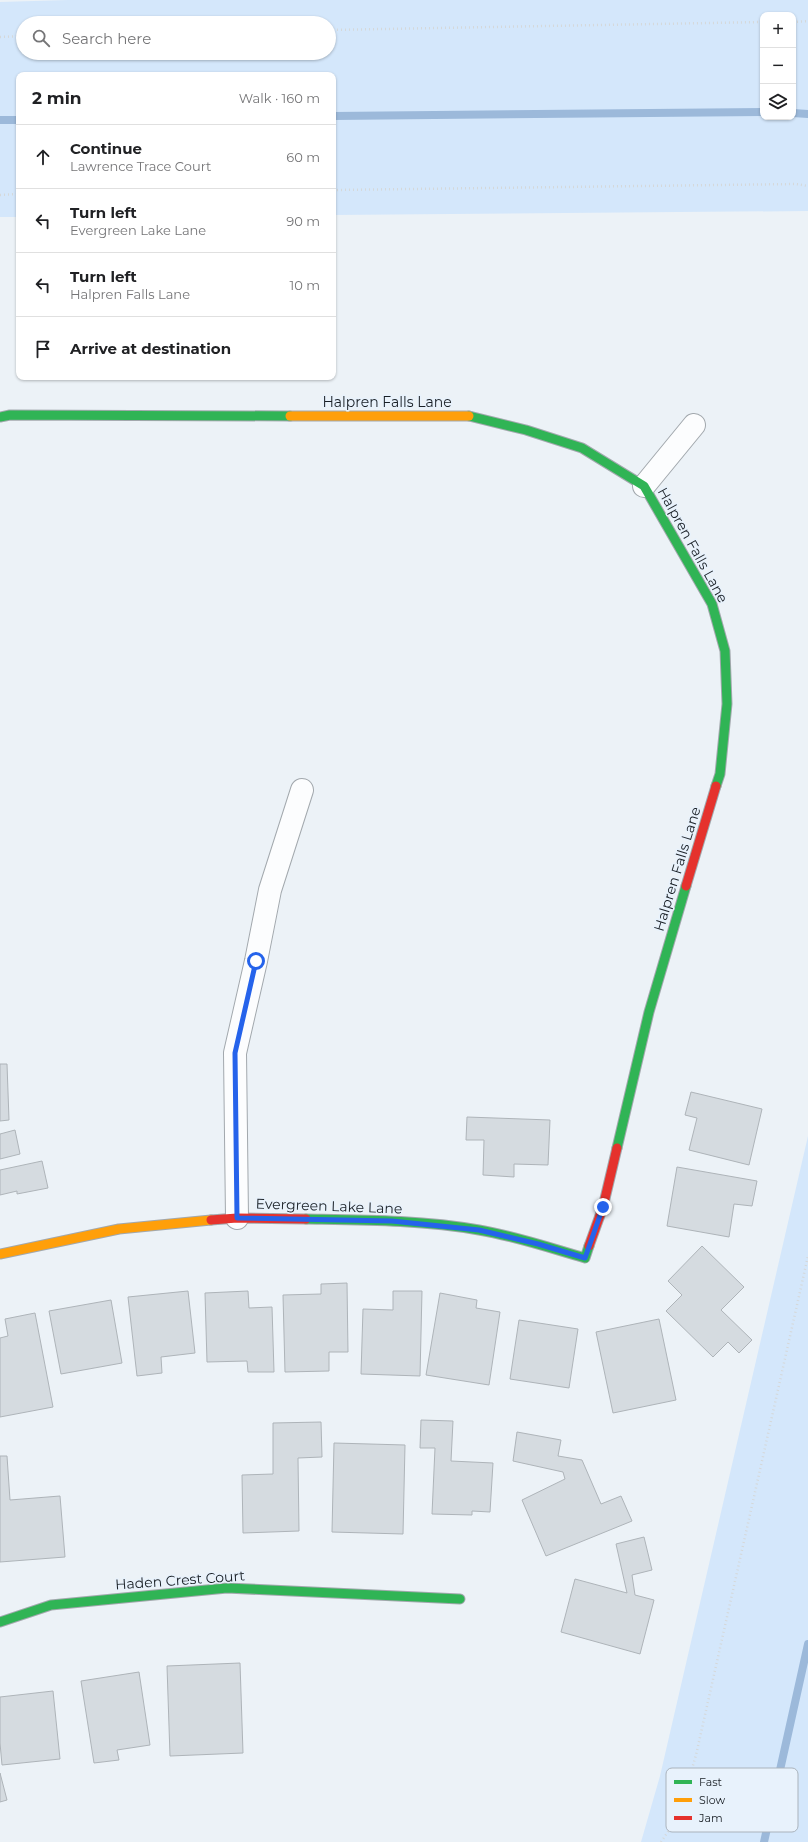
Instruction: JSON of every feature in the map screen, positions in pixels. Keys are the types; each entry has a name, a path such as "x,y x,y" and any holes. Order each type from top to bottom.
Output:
{"street":[{"name":"Halpren Falls Lane","path":"0,418 10,415 468,416 526,430 582,448 644,486 712,604 726,651 727,704 720,774 649,1012 603,1207 585,1258"},
{"path":"644,486 694,425"},
{"path":"237,1218 235,1053 256,961 270,890 302,790"},
{"name":"Evergreen Lake Lane","path":"0,1254 119,1229 237,1218 392,1221 479,1230 538,1244 585,1258"},
{"name":"Haden Crest Court","path":"0,1622 51,1605 227,1588 460,1599"}],"path":[{"path":"796,22 808,21"},
{"path":"336,30 760,22"},
{"path":"0,37 16,36"},
{"path":"336,190 796,184 808,186"},
{"path":"0,195 16,194"},
{"path":"692,1768 808,1256"},
{"path":"661,1842 668,1832"}],"shaded area":[{"path":"68,0 808,0 808,211 336,215 336,72 16,72 16,217 0,217 0,2"},
{"path":"808,1136 808,1842 641,1842 660,1776"}],"building":[{"path":"0,1064 7,1064 9,1120 0,1121"},
{"path":"691,1092 762,1109 749,1165 689,1150 697,1118 685,1115"},
{"path":"467,1117 550,1120 548,1165 514,1164 514,1177 483,1175 484,1140 466,1140"},
{"path":"15,1130 20,1154 0,1159 0,1134"},
{"path":"42,1161 48,1188 17,1194 17,1191 0,1195 0,1170"},
{"path":"677,1167 757,1181 752,1206 734,1204 729,1237 667,1226"},
{"path":"702,1246 744,1287 721,1310 752,1340 739,1353 728,1342 713,1357 666,1311 682,1295 668,1281"},
{"path":"347,1283 348,1352 329,1352 329,1371 285,1372 283,1295 321,1294 321,1284"},
{"path":"188,1291 195,1353 161,1357 162,1373 137,1376 128,1297"},
{"path":"248,1291 249,1308 272,1307 274,1372 248,1372 247,1361 207,1362 205,1293"},
{"path":"393,1291 422,1291 420,1376 361,1374 363,1309 393,1310"},
{"path":"440,1293 477,1300 476,1308 500,1312 489,1385 426,1375"},
{"path":"111,1300 122,1363 61,1374 49,1311"},
{"path":"35,1313 53,1407 0,1417 0,1338 8,1336 5,1319"},
{"path":"659,1319 676,1400 613,1413 596,1332"},
{"path":"519,1320 578,1329 569,1388 510,1379"},
{"path":"421,1420 453,1421 451,1461 493,1463 490,1512 472,1511 472,1515 432,1514 435,1448 420,1448"},
{"path":"321,1422 322,1457 298,1458 299,1531 243,1533 242,1475 273,1474 273,1423"},
{"path":"517,1432 561,1440 558,1456 582,1460 601,1504 621,1496 632,1521 546,1556 522,1500 565,1479 563,1472 513,1461"},
{"path":"334,1443 405,1445 403,1534 332,1532"},
{"path":"0,1456 7,1456 10,1500 60,1496 65,1557 0,1562"},
{"path":"644,1537 652,1570 632,1575 635,1595 654,1600 640,1654 561,1632 575,1579 627,1593 616,1544"},
{"path":"240,1663 243,1753 170,1756 167,1666"},
{"path":"139,1672 150,1745 117,1750 119,1760 94,1763 81,1681"},
{"path":"53,1691 60,1759 2,1765 0,1743 0,1697"},
{"path":"0,1773 7,1800 0,1802"}],"waterway":[{"path":"336,116 760,112"},
{"path":"796,113 808,114"},
{"path":"0,120 16,120"},
{"path":"780,1768 808,1644"},
{"path":"764,1842 766,1832"}],"traffic: fast":[{"path":"0,417 10,415 290,416"},
{"path":"469,416 526,430 582,448 644,486 712,604 725,651 727,704 720,774 716,786"},
{"path":"617,1148 649,1012 686,886"},
{"path":"306,1219 392,1221 458,1227 479,1230 532,1242 585,1258 589,1246"},
{"path":"0,1622 51,1605 227,1588 460,1599"}],"traffic: slow":[{"path":"290,416 469,416"},
{"path":"0,1254 119,1229 211,1220"}],"traffic: jam":[{"path":"686,886 716,786"},
{"path":"589,1246 603,1207 617,1148"},
{"path":"211,1220 237,1218 306,1219"}],"route":[{"path":"256,961 235,1053 237,1218 392,1221 479,1230 538,1244 585,1258 603,1207"}]}
